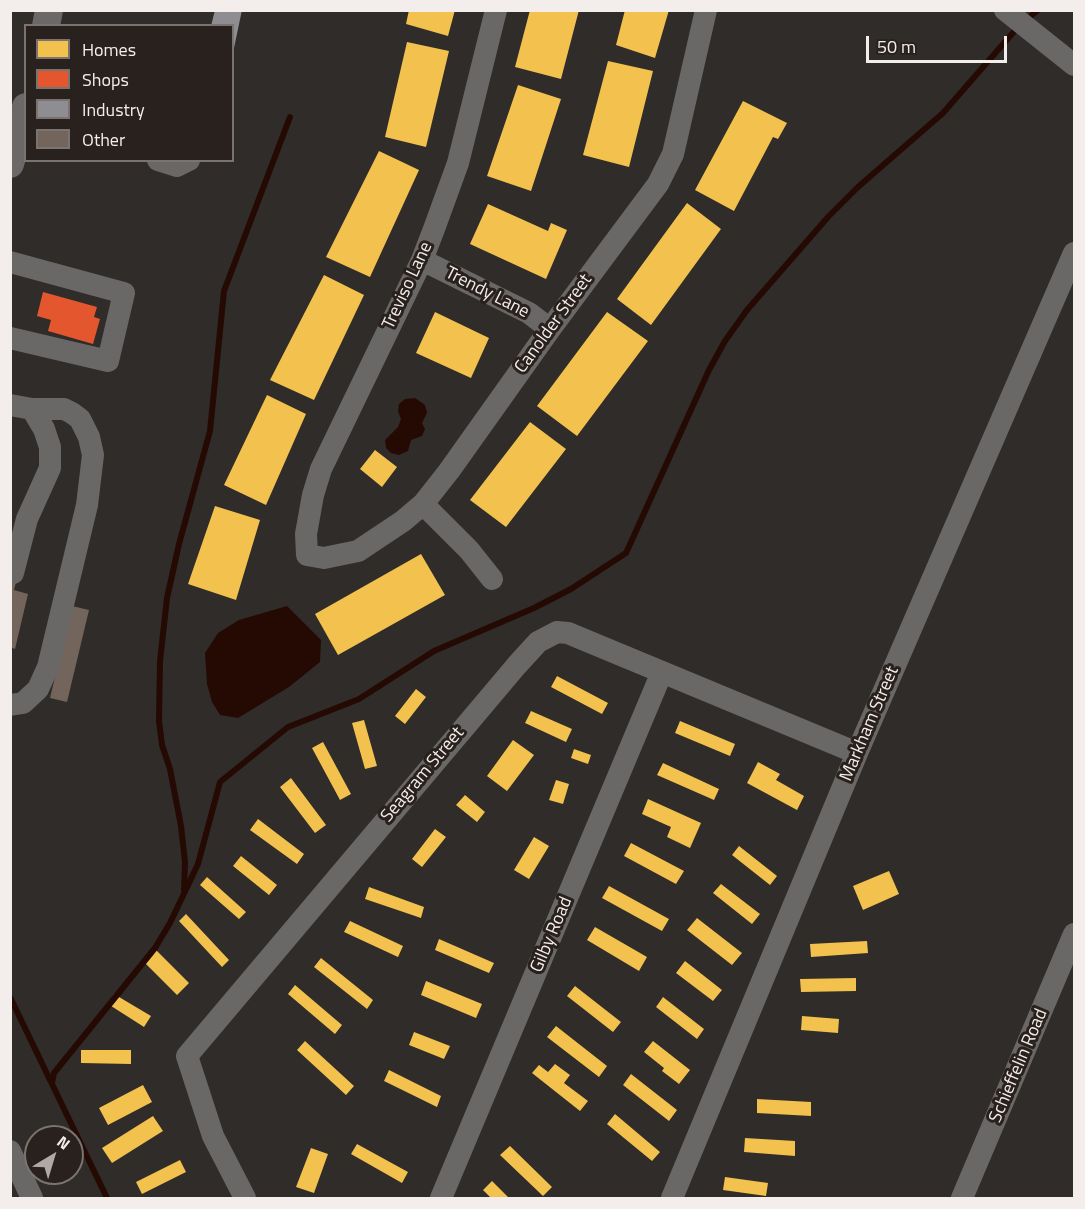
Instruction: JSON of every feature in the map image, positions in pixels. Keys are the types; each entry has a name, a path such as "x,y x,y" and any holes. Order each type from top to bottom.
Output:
{"main road":[{"path":"10,164 24,119"}],"street":[{"name":"Treviso Lane","path":"307,555 306,534 313,495 321,469 422,260 458,163 496,10"},
{"name":"Canolder Street","path":"307,555 324,558 358,551 403,521 423,504 658,184 673,154 706,10"},
{"path":"1008,13 1074,65"},
{"path":"164,162 177,166 185,162"},
{"name":"Markham Street","path":"672,1198 857,753 1074,253"},
{"name":"Trendy Lane","path":"422,260 529,314 550,329"},
{"path":"10,262 124,293 108,361 10,339"},
{"path":"13,573 27,519 50,468 50,447 44,429 21,407"},
{"path":"10,705 23,703 38,689 48,668 87,506 93,455 89,437 80,419 72,413 64,409 21,407"},
{"path":"423,504 469,550 492,579"},
{"name":"Seagram Street","path":"245,1198 213,1136 187,1056 538,642 557,632 568,633 857,753"},
{"name":"Gilby Road","path":"441,1198 662,672"},
{"name":"Schieffelin Road","path":"962,1198 1074,934"},
{"path":"10,1151 32,1198"}],"shaded area":[{"path":"415,398 425,405 427,413 422,423 425,429 422,436 411,440 408,451 399,455 391,453 386,448 385,440 398,427 401,419 398,411 399,404 405,399"},
{"path":"287,606 321,640 320,662 289,687 238,718 220,715 212,702 207,684 205,653 218,633 239,620"}],"building: Homes":[{"path":"409,10 455,10 448,36 406,24"},
{"path":"530,10 579,10 561,79 515,67"},
{"path":"625,10 669,10 655,58 616,45"},
{"path":"407,42 449,51 426,147 385,137"},
{"path":"608,61 653,71 629,167 583,155"},
{"path":"518,85 561,99 531,191 487,176"},
{"path":"743,101 787,123 778,139 773,137 734,211 695,190"},
{"path":"379,151 419,170 370,277 326,257"},
{"path":"687,203 721,229 651,325 617,299"},
{"path":"488,204 548,231 551,223 567,230 546,279 470,244"},
{"path":"324,275 364,295 314,400 270,380"},
{"path":"435,312 489,338 471,378 416,353"},
{"path":"607,312 648,341 577,436 537,406"},
{"path":"267,395 306,414 266,505 224,485"},
{"path":"530,422 566,449 506,527 470,500"},
{"path":"375,450 397,467 382,487 360,469"},
{"path":"215,506 260,520 236,600 188,584"},
{"path":"421,554 445,595 338,655 315,614"},
{"path":"557,676 608,703 602,714 551,687"},
{"path":"416,689 426,697 405,724 395,716"},
{"path":"531,711 572,729 566,742 525,723"},
{"path":"364,720 377,766 365,769 352,723"},
{"path":"680,721 735,744 730,756 675,733"},
{"path":"513,740 534,755 507,791 487,776"},
{"path":"323,742 351,794 340,800 312,748"},
{"path":"574,749 591,755 588,764 571,758"},
{"path":"758,762 780,774 776,780 804,796 797,810 747,783"},
{"path":"663,763 719,789 714,800 657,775"},
{"path":"291,778 326,825 315,833 280,787"},
{"path":"556,780 569,784 563,804 549,800"},
{"path":"465,795 485,812 477,822 456,805"},
{"path":"648,799 701,823 690,848 667,837 671,827 642,814"},
{"path":"258,819 304,854 297,864 250,830"},
{"path":"435,829 446,837 422,867 412,859"},
{"path":"534,837 549,846 529,879 514,870"},
{"path":"631,843 684,871 676,884 624,856"},
{"path":"739,846 777,876 770,885 732,855"},
{"path":"241,856 277,885 269,895 233,866"},
{"path":"889,871 899,894 863,910 853,886"},
{"path":"207,877 246,912 239,919 200,885"},
{"path":"721,884 760,914 752,924 713,893"},
{"path":"609,886 669,919 662,931 602,898"},
{"path":"369,887 424,907 421,918 365,899"},
{"path":"186,914 229,960 222,967 179,921"},
{"path":"697,918 742,953 732,965 687,930"},
{"path":"350,921 403,946 398,957 344,932"},
{"path":"595,927 647,957 639,971 587,940"},
{"path":"439,939 494,963 489,973 435,950"},
{"path":"867,941 868,953 811,957 810,944"},
{"path":"156,950 189,983 177,995 144,962"},
{"path":"321,958 373,1000 367,1009 314,967"},
{"path":"685,961 722,990 713,1001 676,973"},
{"path":"856,978 856,991 801,992 800,979"},
{"path":"426,981 482,1004 476,1018 421,995"},
{"path":"295,985 342,1025 335,1034 288,994"},
{"path":"575,986 621,1022 613,1032 567,996"},
{"path":"114,994 151,1016 144,1027 108,1004"},
{"path":"663,997 704,1029 697,1039 656,1007"},
{"path":"802,1016 839,1019 838,1033 801,1030"},
{"path":"556,1026 607,1066 599,1077 547,1037"},
{"path":"414,1032 450,1046 444,1059 409,1045"},
{"path":"305,1041 354,1086 346,1095 297,1050"},
{"path":"653,1041 690,1070 679,1084 662,1071 664,1068 644,1052"},
{"path":"81,1050 131,1050 131,1064 81,1063"},
{"path":"555,1064 570,1075 564,1083 588,1101 580,1111 532,1073 539,1065 548,1072"},
{"path":"389,1070 441,1096 437,1107 384,1081"},
{"path":"631,1074 677,1110 669,1121 623,1085"},
{"path":"143,1085 152,1102 108,1125 99,1108"},
{"path":"757,1099 811,1102 811,1116 757,1113"},
{"path":"615,1114 660,1152 652,1161 607,1124"},
{"path":"153,1116 163,1131 112,1163 102,1148"},
{"path":"745,1138 795,1141 795,1156 744,1152"},
{"path":"357,1144 408,1172 402,1183 351,1154"},
{"path":"510,1146 552,1187 543,1196 500,1155"},
{"path":"311,1148 328,1154 314,1193 296,1187"},
{"path":"180,1160 186,1172 142,1194 136,1182"},
{"path":"725,1177 768,1183 766,1196 723,1190"},
{"path":"492,1181 509,1198 491,1198 483,1190"}],"building: Shops":[{"path":"43,292 97,307 94,317 100,319 93,344 48,331 51,320 37,316"}],"building: Industry":[{"path":"215,10 242,10 234,48 234,24 212,24"}],"building: Other":[{"path":"10,573 18,574 14,590 28,594 15,649 10,647"},
{"path":"72,606 89,610 67,702 50,698"}],"waterway":[{"path":"1026,20 1038,10"},
{"path":"52,1083 54,1073 155,948 170,923 198,864 220,782 288,727 359,699 434,651 534,608 571,589 626,553 709,370 725,341 747,310 828,217 858,187 943,113 1018,27"},
{"path":"184,890 185,862 181,826 170,769 162,745 159,721 160,661 167,598 179,544 210,431 224,291 290,117"},
{"path":"10,997 107,1198"}]}
